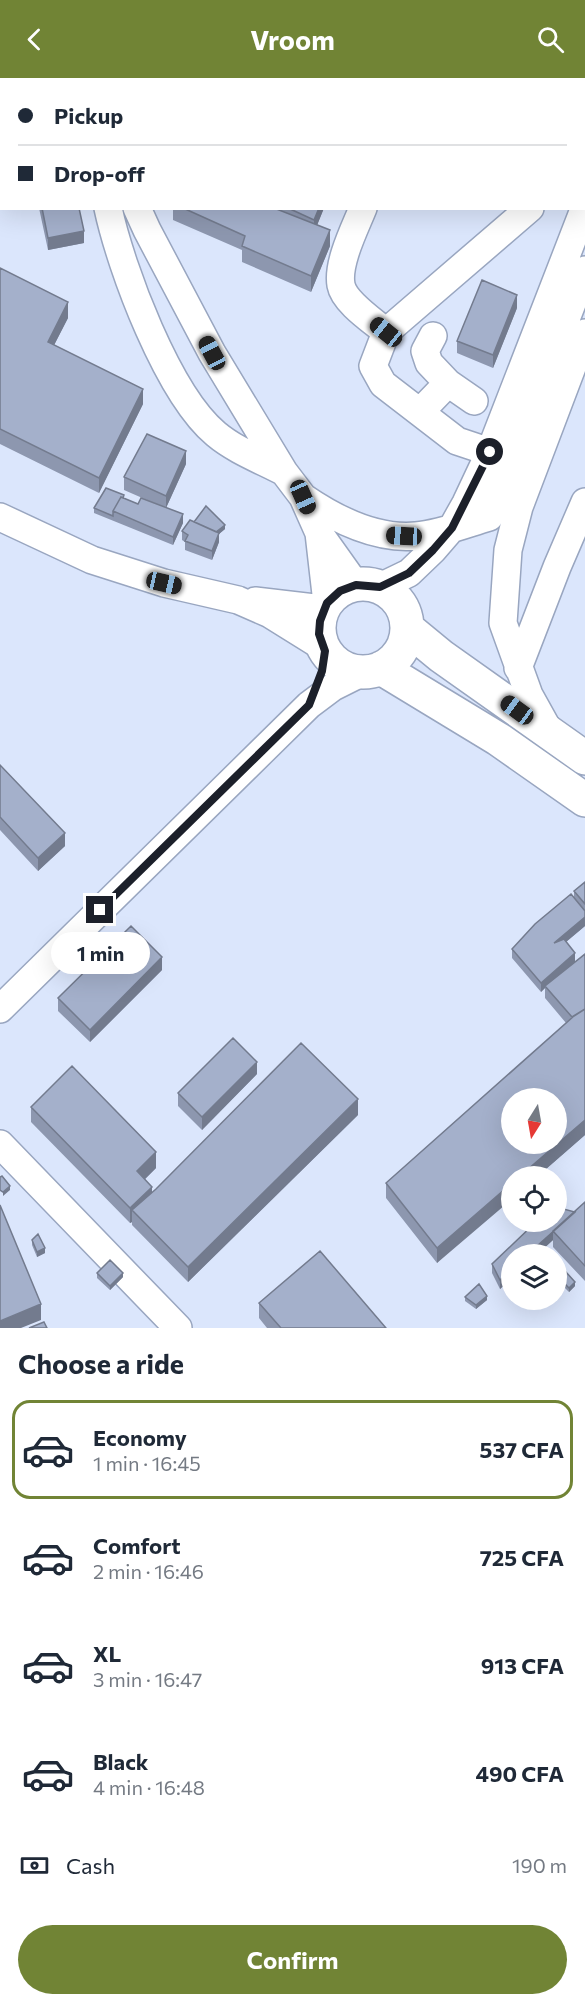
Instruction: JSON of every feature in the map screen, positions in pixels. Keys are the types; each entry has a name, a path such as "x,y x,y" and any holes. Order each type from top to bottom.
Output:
{"highway":[{"path":"372,670 395,658 404,644 407,628 404,611 394,597 368,586 340,591 325,606 319,634 324,649 342,666 372,670 498,739 585,800"},
{"path":"407,628 441,656 585,758"}],"street":[{"path":"108,210 138,302 169,372 189,404 216,434 284,472"},
{"path":"138,210 212,353 284,472 303,497 319,533 368,586 409,573 452,528 490,452 584,210"},
{"path":"362,210 344,256 341,285 351,302 386,332"},
{"path":"490,452 457,441 383,384 374,366 386,332 528,210"},
{"path":"508,561 489,517 585,270"},
{"path":"551,735 518,668 503,623 508,550 519,507 585,333"},
{"path":"433,336 425,351 429,363 448,383 474,401"},
{"path":"420,412 448,383"},
{"path":"303,497 332,517 367,530 391,535 416,537 489,517"},
{"path":"518,668 585,502"},
{"path":"0,517 92,560 164,583 238,600 325,606 319,533"},
{"path":"238,600 270,614 324,649 322,671 309,705"},
{"path":"0,1009 309,705 333,687 372,670"},
{"path":"0,1144 178,1328"}],"building":[{"path":"42,210 79,210 84,231 48,238"},
{"path":"187,210 279,210 330,230 311,276 242,246 245,236"},
{"path":"292,210 318,210 314,220"},
{"path":"0,268 68,302 48,342 143,389 99,478 0,429"},
{"path":"482,280 517,295 493,355 457,341"},
{"path":"147,434 186,451 166,496 124,477"},
{"path":"106,488 124,495 113,511 113,516 94,508"},
{"path":"121,497 138,504 141,498 183,514 173,537 113,511"},
{"path":"206,506 225,525 216,532 194,522"},
{"path":"190,520 219,533 212,551 185,541 188,535 182,531"},
{"path":"0,765 65,833 38,858 0,817"},
{"path":"585,882 585,904 574,891"},
{"path":"571,894 585,911 585,917 554,943 564,939 575,953 541,983 512,949 535,924"},
{"path":"131,926 162,957 90,1030 58,998"},
{"path":"585,954 585,1009 572,1017 545,986"},
{"path":"585,1009 585,1120 567,1136 567,1088 501,1088 501,1154 546,1154 532,1166 501,1166 501,1193 437,1248 386,1183 574,1016"},
{"path":"233,1038 257,1062 202,1117 178,1093"},
{"path":"301,1043 358,1099 188,1267 132,1210 156,1189"},
{"path":"72,1066 156,1152 137,1171 152,1187 130,1208 31,1107"},
{"path":"2,1176 10,1186 3,1192 0,1190 0,1177"},
{"path":"585,1202 585,1266 554,1232 567,1232 567,1218"},
{"path":"0,1205 41,1304 0,1321"},
{"path":"567,1210 575,1212 567,1219"},
{"path":"525,1232 553,1232 539,1244 513,1244"},
{"path":"38,1234 45,1248 37,1252 32,1240"},
{"path":"320,1251 386,1328 281,1328 259,1303"},
{"path":"501,1255 500,1280 492,1264"},
{"path":"110,1260 123,1273 110,1286 97,1273"},
{"path":"567,1273 575,1282 569,1288 567,1286"},
{"path":"479,1284 487,1296 476,1305 465,1297"},
{"path":"44,1322 47,1328 29,1328"}],"route":[{"path":"100,910 309,705 322,671 325,651 319,634 323,609 327,603 340,591 356,585 380,587 409,573 452,528 490,452"}]}
